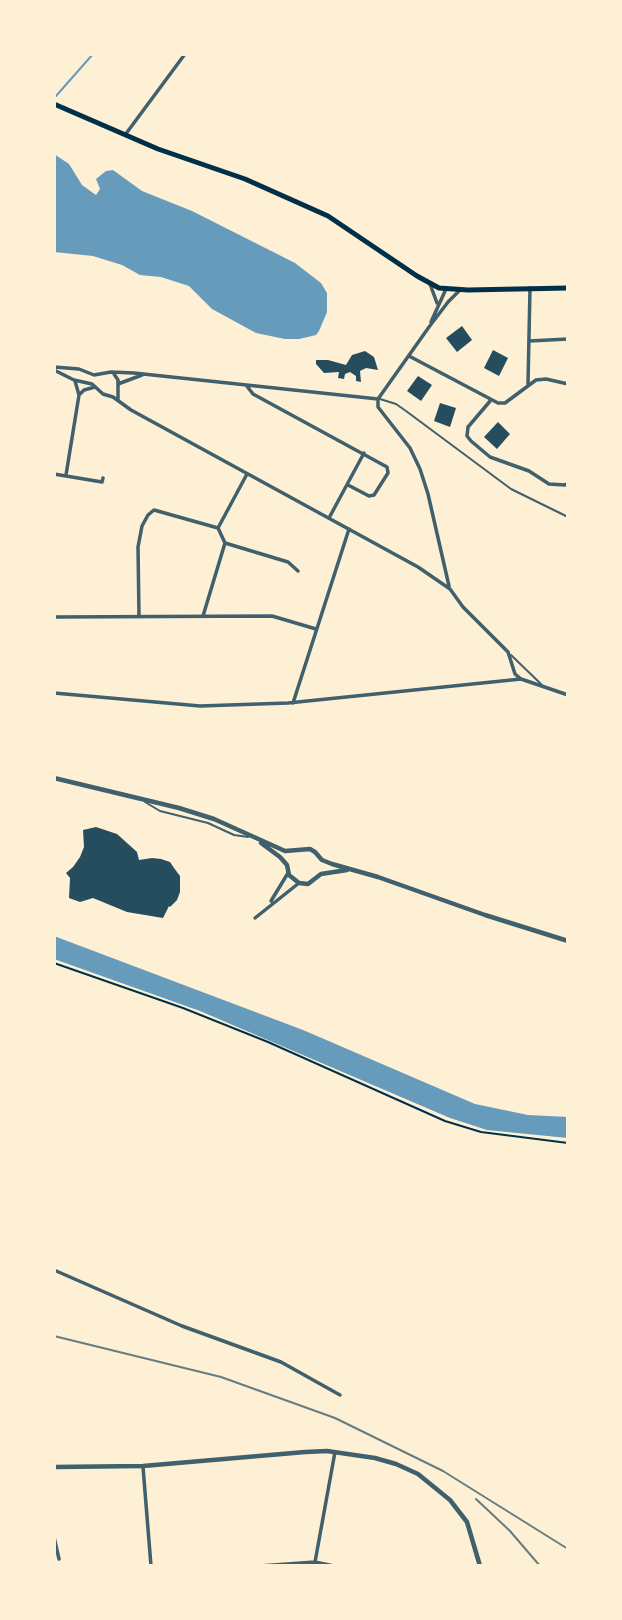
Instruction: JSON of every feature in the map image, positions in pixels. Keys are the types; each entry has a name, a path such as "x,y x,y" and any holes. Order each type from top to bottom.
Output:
{"main road":[{"path":"54,104 125,135 245,179 328,216 430,284 460,290 568,288"}],"street":[{"path":"125,135 185,54"},
{"path":"430,284 437,306"},
{"path":"528,385 530,288"},
{"path":"429,327 446,289"},
{"path":"460,290 447,302 378,399 378,407 410,449 420,469 428,494 446,582 463,607 508,652 515,674 520,679"},
{"path":"529,341 568,339"},
{"path":"409,356 491,400 505,403 536,380 546,379 568,384"},
{"path":"54,369 73,368 88,374 144,375 378,399"},
{"path":"66,475 79,395 78,386 69,372 73,368"},
{"path":"54,369 72,378 89,382 106,395 403,558 450,589"},
{"path":"111,373 116,376 119,402"},
{"path":"106,395 144,375"},
{"path":"246,385 253,394 387,467 388,473 379,490 369,496 348,485"},
{"path":"79,395 84,390 95,387"},
{"path":"491,400 468,427 467,436 494,459 529,471 549,484 556,486 568,483"},
{"path":"329,518 364,453"},
{"path":"218,528 247,474"},
{"path":"55,476 66,475 102,482 103,478"},
{"path":"139,617 138,547 142,526 154,510 218,528 225,543 203,616"},
{"path":"293,703 349,529"},
{"path":"225,543 288,562 298,570"},
{"path":"54,617 272,616 316,629"},
{"path":"54,693 200,706 293,703 520,679 568,695"},
{"path":"54,778 215,818 285,851 310,849 322,860 568,941"},
{"path":"254,838 287,866"},
{"path":"266,908 288,873 287,866 294,852"},
{"path":"321,874 322,860"},
{"path":"255,918 299,883 313,882 321,874 352,869"},
{"path":"288,873 299,883"},
{"path":"54,1270 182,1326 281,1362 340,1395"},
{"path":"54,1467 143,1466 305,1452 335,1452 388,1461 426,1479 450,1500 467,1522 479,1566"},
{"path":"315,1562 335,1452"},
{"path":"143,1466 151,1566"},
{"path":"54,1537 59,1559"},
{"path":"259,1566 315,1562 332,1565"}],"lane":[{"path":"378,399 396,404 511,489 568,517"},
{"path":"508,652 543,686"}],"path":[{"path":"54,963 183,1008 268,1042 445,1121 481,1132 568,1143"}],"water":[{"path":"54,154 69,164 82,185 96,195 100,189 96,179 106,171 113,170 142,191 192,211 295,263 321,283 327,293 327,312 319,331 316,335 299,339 256,333 212,309 189,286 161,277 140,275 122,265 93,256 54,252"},
{"path":"54,936 303,1030 475,1104 528,1115 568,1117 568,1138 487,1130 450,1118 200,1011 54,959"}],"building":[{"path":"462,326 472,340 457,352 446,338"},
{"path":"493,350 508,358 499,376 484,368"},
{"path":"365,351 374,357 378,370 366,368 360,371 361,382 356,381 356,376 350,372 345,374 344,379 338,378 339,372 324,373 316,364 316,360 328,360 346,365 352,355"},
{"path":"418,376 432,385 421,401 407,391"},
{"path":"440,403 456,408 450,427 434,421"},
{"path":"498,422 510,434 497,449 484,437"},
{"path":"96,827 117,834 137,852 139,860 152,858 170,862 180,876 180,892 163,918 127,912 93,898 80,902 69,898 70,878 66,873 80,857 84,847 83,830"}],"waterway":[{"path":"56,96 93,54"}],"railway":[{"path":"54,1336 221,1377 335,1418 443,1471 568,1549"},
{"path":"476,1499 510,1531 540,1566"}]}
